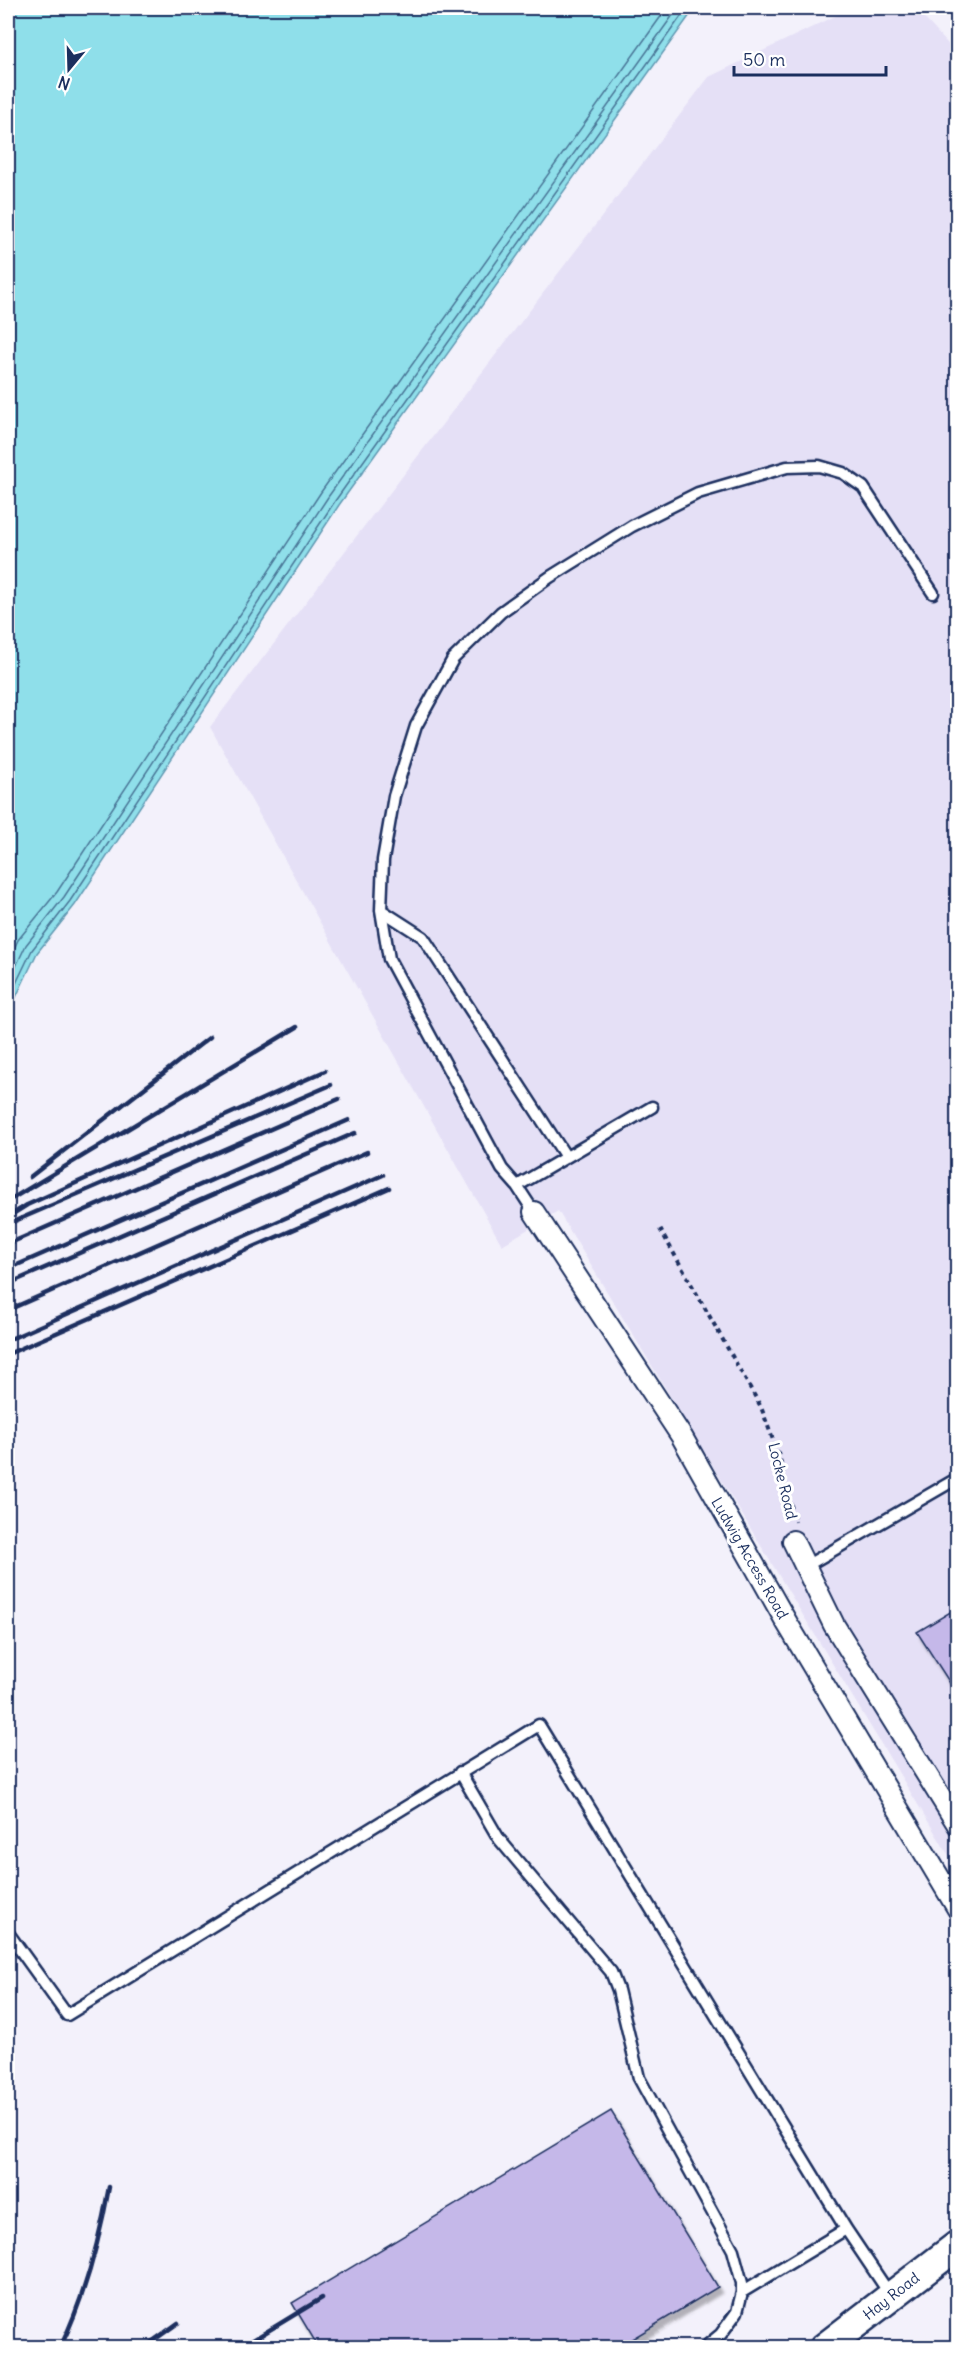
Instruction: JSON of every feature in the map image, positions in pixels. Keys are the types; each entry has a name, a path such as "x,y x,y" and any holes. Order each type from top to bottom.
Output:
{"main road":[{"name":"Hay Road","path":"824,2348 957,2245"}],"street":[{"name":"Ludwig Access Road","path":"534,1212 682,1437 787,1623 957,1910"},
{"name":"Locke Road","path":"793,1541 834,1625 957,1825"}],"lane":[{"path":"534,1212 517,1186 501,1169 388,959 381,910 383,860 394,796 416,726 453,659 501,612 550,577 632,526 698,493 788,467 819,466 843,473 863,487 933,593"},
{"path":"381,910 423,937 566,1157"},
{"path":"517,1186 652,1107"},
{"path":"806,1566 957,1478"},
{"path":"8,1934 67,2015 539,1725 846,2229 891,2296"},
{"path":"460,1772 499,1839 611,1972 618,1990 639,2078 734,2250 742,2283 737,2312 721,2334 704,2348"},
{"path":"742,2292 846,2229"}],"path":[{"name":"Locke Road","path":"660,1229 761,1407 780,1459 795,1518 793,1541"}],"shaded area":[{"path":"852,8 915,8 958,55 957,1869 558,1211 502,1245 210,727 709,77"}],"water":[{"path":"8,8 695,8 339,505 75,905 37,953 8,1014"}],"building":[{"path":"957,1608 957,1694 917,1632"},
{"path":"611,2111 718,2287 617,2348 319,2348 292,2303"}],"railway":[{"path":"8,1201 297,1027"},
{"path":"30,1177 210,1037"},
{"path":"11,1215 27,1205 325,1071"},
{"path":"8,1224 331,1085"},
{"path":"8,1244 339,1099"},
{"path":"8,1269 349,1120"},
{"path":"8,1284 355,1133"},
{"path":"8,1310 367,1152"},
{"path":"8,1340 383,1175"},
{"path":"8,1354 389,1188"},
{"path":"60,2348 77,2309 90,2269 109,2187"},
{"path":"240,2348 322,2298"},
{"path":"143,2348 178,2323"}]}
